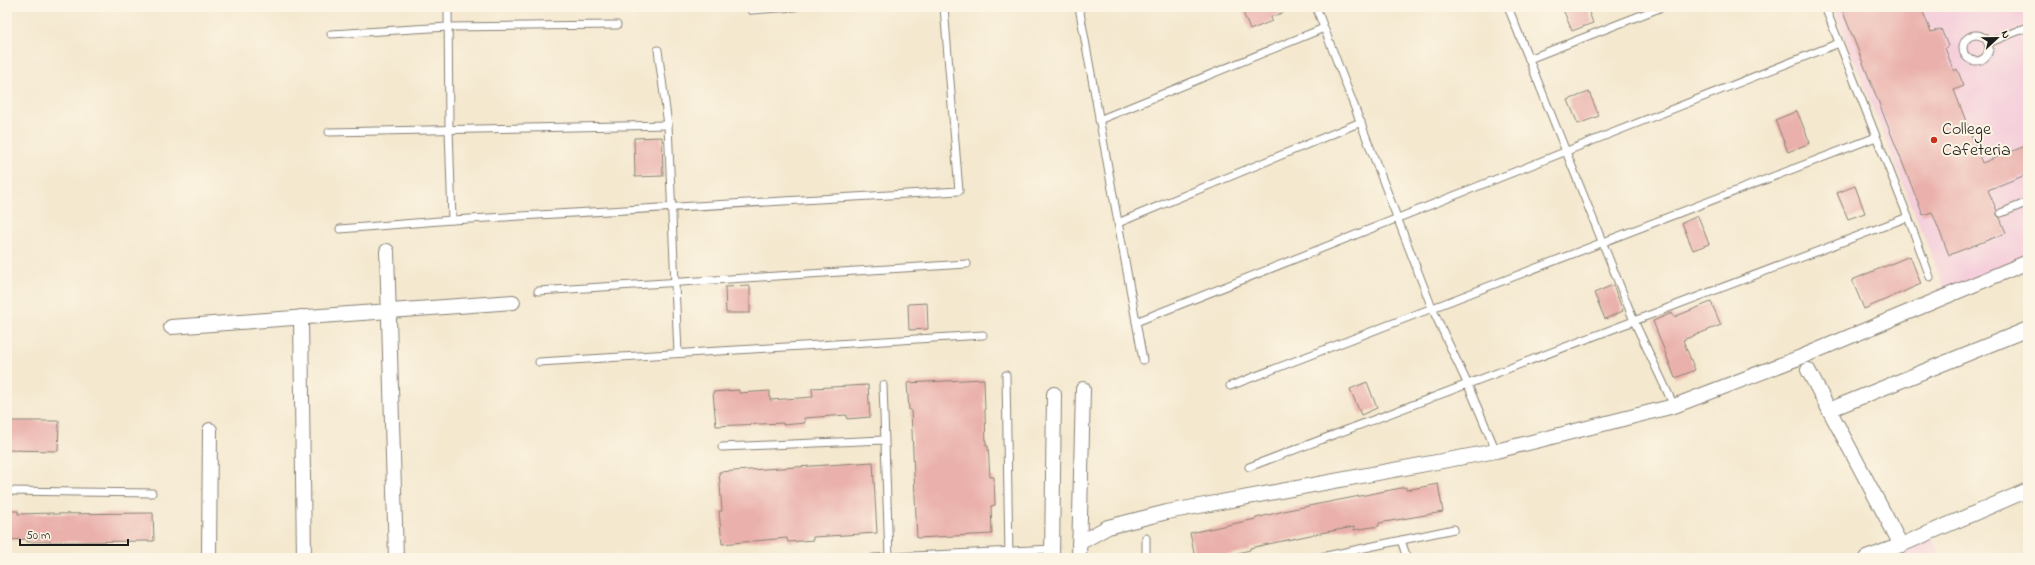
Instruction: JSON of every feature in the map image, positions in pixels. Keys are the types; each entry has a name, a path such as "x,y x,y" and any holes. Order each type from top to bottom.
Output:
{"street":[{"path":"387,251 396,558"},
{"path":"1079,543 1108,527 1167,512 1496,452 1674,406 1808,354 2028,262"},
{"path":"171,327 513,302"},
{"path":"301,317 304,558"},
{"path":"1829,410 2028,329"},
{"path":"1808,370 1901,545"},
{"path":"1079,558 1083,389"},
{"path":"1052,554 1054,394"},
{"path":"209,558 210,430"},
{"path":"1866,558 1901,545 2028,490"}],"lane":[{"path":"448,7 449,129 452,220"},
{"path":"750,7 751,10 795,7"},
{"path":"340,229 452,220 959,191 944,7"},
{"path":"1079,7 1143,360"},
{"path":"1316,7 1432,308 1468,385 1496,452"},
{"path":"1508,7 1634,321 1674,406"},
{"path":"1529,59 1662,7"},
{"path":"1825,7 1908,216 1930,277"},
{"path":"331,34 448,27 617,25"},
{"path":"1988,43 2028,26"},
{"path":"1099,120 1324,28"},
{"path":"1136,322 1839,43"},
{"path":"658,50 668,125 678,353"},
{"path":"1118,222 1360,122"},
{"path":"329,132 668,125"},
{"path":"1230,386 1876,137"},
{"path":"2001,213 2028,202"},
{"path":"1249,467 1468,385 1908,216"},
{"path":"538,290 968,264"},
{"path":"539,362 983,335"},
{"path":"1006,375 1009,555"},
{"path":"883,385 889,558"},
{"path":"722,447 884,440"},
{"path":"7,491 152,493"},
{"path":"1317,558 1454,529"},
{"path":"1146,538 1146,558"},
{"path":"1401,540 1407,558"},
{"path":"873,558 1052,554"}],"shaded area":[{"path":"1833,7 2028,7 2028,255 1946,292"},
{"path":"1931,537 1941,558 1883,558"}],"building":[{"path":"1241,7 1295,8 1271,17 1272,21 1250,30"},
{"path":"1562,7 1587,7 1593,23 1572,31"},
{"path":"1841,7 1921,7 1931,32 1941,29 1948,46 1945,48 1954,71 1957,69 1964,86 1954,90 1982,163 2028,145 2028,174 1988,190 1997,211 1997,215 2000,218 2006,233 1949,255 1932,212 1923,215"},
{"path":"1589,92 1599,116 1578,124 1568,100"},
{"path":"1797,111 1810,143 1788,152 1775,120"},
{"path":"662,137 663,176 635,177 634,138"},
{"path":"1855,186 1865,213 1848,219 1837,193"},
{"path":"1698,216 1709,244 1693,250 1682,223"},
{"path":"1910,256 1921,284 1864,309 1852,280"},
{"path":"1613,285 1623,311 1605,319 1594,293"},
{"path":"750,286 750,313 726,313 725,287"},
{"path":"1711,302 1721,325 1683,340 1695,370 1675,378 1653,321 1672,313 1674,317"},
{"path":"927,303 928,329 909,330 908,304"},
{"path":"984,379 986,446 988,446 990,477 994,477 995,505 991,506 992,534 917,538 911,410 909,410 907,383"},
{"path":"1367,382 1377,408 1361,415 1350,389"},
{"path":"868,385 870,417 847,419 847,415 804,418 805,423 783,425 783,423 716,426 713,392 739,390 739,393 770,391 770,400 813,397 812,388"},
{"path":"7,421 59,421 58,451 7,450"},
{"path":"873,462 877,533 813,537 813,540 788,542 787,538 722,544 719,511 722,511 719,472"},
{"path":"1438,484 1443,512 1379,523 1379,526 1354,530 1354,527 1315,534 1250,548 1250,550 1218,558 1195,558 1190,533 1256,519 1288,510 1406,487 1406,490"},
{"path":"7,511 18,511 18,514 153,513 154,541 27,542 27,539 7,540"}],"place":[{"name":"College Cafeteria","path":"1934,140"}]}
